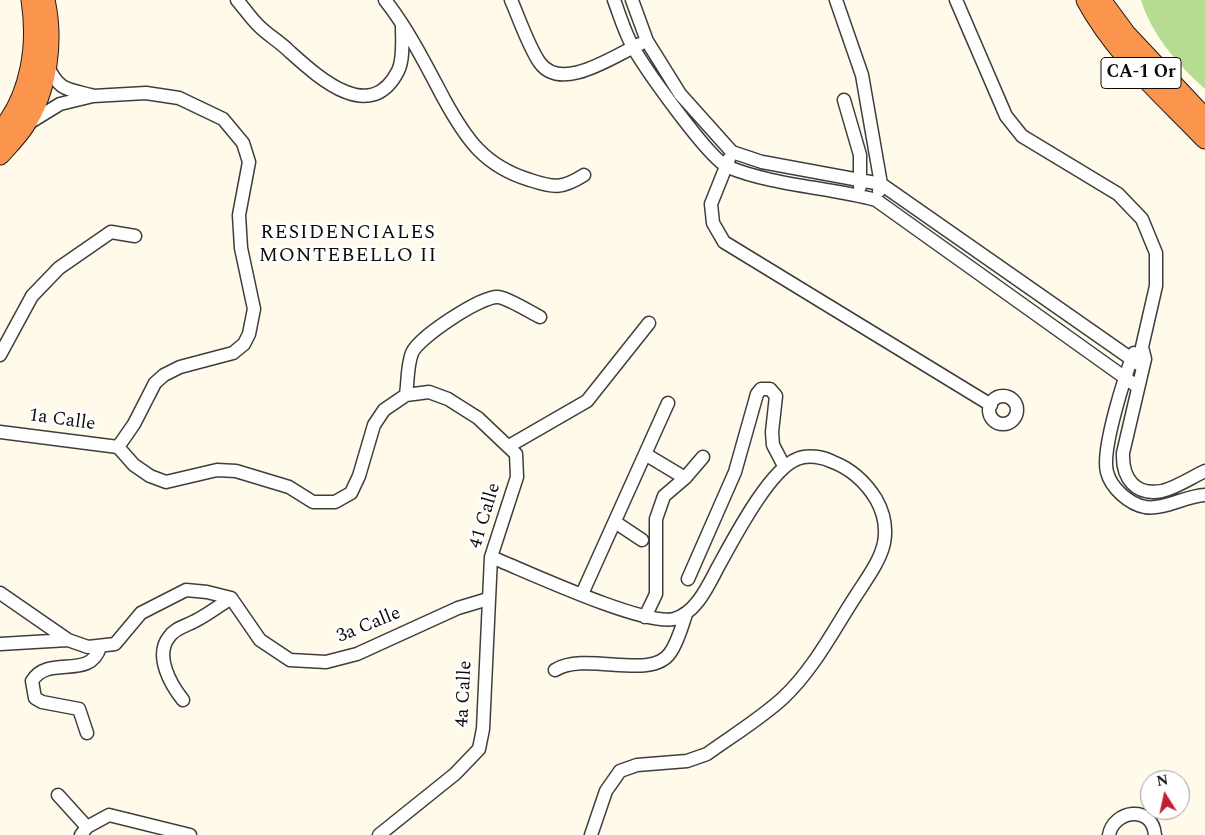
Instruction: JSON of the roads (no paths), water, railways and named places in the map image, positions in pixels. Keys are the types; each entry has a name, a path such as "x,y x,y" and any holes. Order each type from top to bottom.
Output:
{"highway":[{"path":"0,132 19,104 29,75 33,51 31,0"},
{"path":"0,155 26,125 38,96 47,65 48,38 45,0"},
{"name":"CA-1 Or","path":"1086,0 1097,19 1122,52 1205,139"},
{"name":"CA-1 Or","path":"1101,0 1126,34 1205,118"}],"street":[{"path":"237,0 257,24 309,70 340,90 355,96 369,96 382,91 398,71 401,62 402,26"},
{"path":"384,0 402,26 463,133 488,160 521,178 556,187 569,185 584,176"},
{"path":"511,0 540,64 556,74 576,75 647,41"},
{"path":"614,0 633,47 670,102 726,166 775,181 876,200 1138,387"},
{"path":"632,0 647,41 680,94 732,152 762,162 881,184 1131,360 1143,366"},
{"path":"836,0 862,75 881,184 876,200"},
{"path":"956,0 1006,116 1022,136 1118,194 1142,219 1156,253 1156,286 1142,347 1145,359 1122,453 1122,467 1127,478 1140,490 1163,491 1205,471"},
{"path":"47,65 56,83 67,90 93,96"},
{"path":"26,125 60,104 93,96 146,93 179,98 223,119 243,142 249,162 239,215 241,248 254,309 249,334 244,344 233,353 180,367 164,375 155,383 134,424 118,447 134,465 150,476 166,482 217,470 236,471 290,487 314,502 335,502 352,493 374,425 384,410 406,395 429,392 448,399 478,418 509,446 587,401 649,322"},
{"path":"844,100 860,155 862,180 859,196"},
{"path":"732,152 711,204 713,223 724,242 991,405"},
{"path":"0,355 32,296 59,268 111,232 135,236"},
{"path":"406,395 413,352 422,339 481,300 498,297 540,317"},
{"path":"1142,347 1133,353 1131,360 1107,446 1107,472 1114,487 1128,499 1145,507 1163,507 1190,496 1205,495"},
{"path":"688,579 735,472 757,394 761,389 770,390 776,396 773,445 784,466"},
{"path":"582,594 668,403"},
{"name":"1a Calle","path":"0,432 118,447"},
{"name":"41 Calle","path":"488,599 491,557 517,477 516,454 509,446"},
{"path":"645,454 686,478"},
{"path":"555,670 565,664 582,662 634,666 662,662 670,653 686,614 703,594 759,498 784,466 799,458 813,456 846,467 862,481 876,499 885,520 884,544 874,566 820,652 783,698 696,760 645,763 629,766 620,772 606,791 591,835"},
{"path":"644,617 656,594 656,519 664,496 686,478 703,457"},
{"path":"1163,491 1163,507"},
{"path":"615,522 642,540"},
{"path":"491,557 644,617 672,619 686,614"},
{"path":"0,594 68,640 88,648 115,644 141,614 186,590 207,592 231,598"},
{"path":"183,700 171,685 164,663 164,649 168,637 179,628 194,622 231,598"},
{"name":"3a Calle","path":"231,598 260,640 290,660 326,662 357,654 458,608 488,599"},
{"name":"4a Calle","path":"379,835 455,774 479,749 483,729 488,599"},
{"path":"0,644 68,640"},
{"path":"87,734 79,708 42,702 35,698 32,681 36,674 44,670 92,663 97,657 100,647"},
{"path":"58,795 84,831 109,815 158,825 190,835"},
{"path":"1109,835 1114,824 1137,813 1147,816 1151,820 1155,835"}],"district":[{"name":"RESIDENCIALES MONTEBELLO II","path":"348,246"}]}
